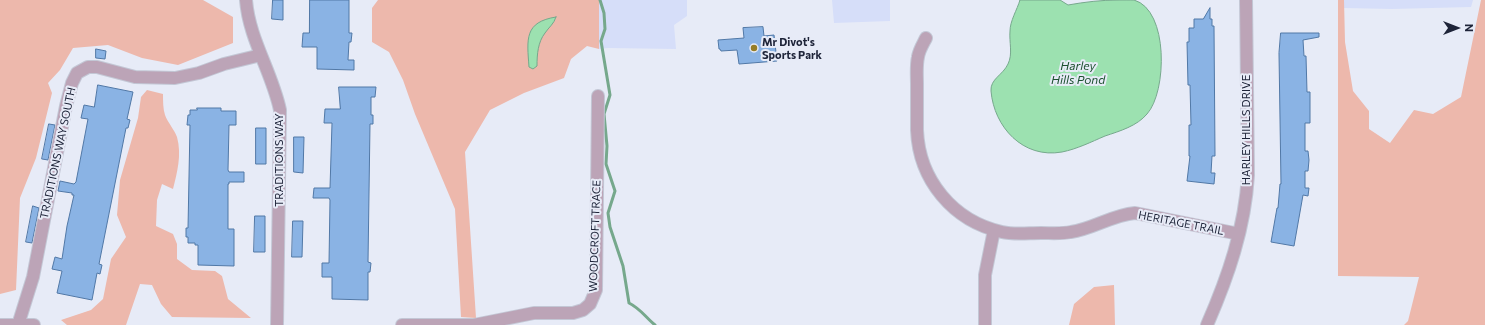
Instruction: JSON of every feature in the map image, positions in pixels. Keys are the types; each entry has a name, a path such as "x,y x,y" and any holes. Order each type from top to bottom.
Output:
{"street":[{"name":"TRADITIONS WAY","path":"246,0 255,42 275,89 280,110 277,325"},
{"name":"HARLEY HILLS DRIVE","path":"1207,325 1224,285 1239,234 1244,208 1248,174 1246,0"},
{"name":"HERITAGE TRAIL","path":"926,38 920,48 917,64 918,138 920,156 940,194 952,207 967,218 994,230 1010,233 1071,232 1078,231 1118,216 1135,213 1239,234"},
{"name":"TRADITIONS WAY SOUTH","path":"18,325 33,277 66,106 72,83 77,74 82,70 91,67 135,77 175,78 199,73 224,64 261,55"},
{"name":"WOODCROFT TRACE","path":"402,325 474,325 534,313 573,313 587,307 593,300 596,290 598,96"},
{"path":"985,325 985,275 994,230"},
{"path":"0,325 34,325"}],"shaded area":[{"path":"0,0 203,0 233,17 233,43 178,65 142,58 108,45 73,48 60,70 48,83 52,93 36,158 20,198 16,290 0,294"},
{"path":"378,0 599,0 599,49 587,46 571,59 564,78 524,93 490,110 465,152 476,318 461,317 455,209 415,114 403,80 389,52 372,42 372,8"},
{"path":"599,0 687,0 687,16 674,25 676,49 599,49"},
{"path":"832,0 890,0 890,21 834,23"},
{"path":"1338,0 1344,0 1345,42 1353,91 1369,111 1369,129 1390,143 1414,110 1433,114 1461,97 1481,0 1485,0 1485,325 1404,325 1408,321 1419,277 1338,276"},
{"path":"1344,0 1473,0 1471,7 1392,9 1344,8"},
{"path":"147,90 163,94 163,108 165,115 177,137 179,150 173,189 162,184 157,200 156,226 173,234 177,244 177,259 192,270 215,271 222,276 228,299 251,318 172,317 161,304 152,285 140,284 126,325 67,325 61,320 91,310 103,299 111,259 126,237 117,215 120,180 138,118 141,97"},
{"path":"1114,285 1115,325 1069,325 1074,304 1094,287"}],"water":[{"name":"Harley Hills Pond","path":"1020,0 1060,0 1068,5 1112,0 1134,0 1145,7 1154,19 1159,35 1161,52 1161,71 1158,88 1154,103 1147,114 1128,128 1068,151 1048,153 1035,150 1023,145 1013,138 1004,128 998,117 993,104 991,87 1008,64 1011,52 1010,27"},
{"path":"556,17 539,44 537,66 533,69 529,67 528,40 530,33 538,23 546,19"}],"building":[{"path":"273,0 283,0 283,20 272,19"},
{"path":"310,0 349,0 349,33 352,33 351,42 349,42 348,60 354,60 354,70 317,69 317,47 302,47 303,33 309,33"},
{"path":"1210,8 1210,19 1212,19 1212,26 1214,26 1215,156 1212,156 1211,173 1215,173 1214,184 1187,181 1190,156 1189,125 1191,125 1187,42 1189,42 1189,28 1194,28 1194,19 1203,19"},
{"path":"763,27 764,36 774,35 777,61 739,64 737,50 721,51 719,49 718,40 744,38 743,28"},
{"path":"1281,33 1319,33 1319,37 1303,40 1304,56 1306,56 1307,92 1310,92 1310,123 1305,123 1305,151 1308,151 1309,160 1308,171 1305,171 1305,188 1309,188 1308,196 1303,195 1294,246 1271,242 1281,184 1279,53"},
{"path":"96,49 106,51 105,59 96,58"},
{"path":"98,85 133,92 127,119 130,120 128,128 126,128 99,264 102,265 100,274 97,273 92,300 57,293 62,271 52,269 55,257 62,259 74,195 72,195 72,193 58,191 60,181 74,184 76,182 88,119 81,118 84,105 94,107"},
{"path":"339,87 376,87 375,97 371,97 371,115 373,115 373,124 370,124 368,262 371,263 370,272 368,272 368,300 332,299 332,277 322,277 322,263 329,263 330,200 329,198 313,198 314,188 330,188 332,123 324,123 325,109 340,109"},
{"path":"197,108 221,108 221,111 236,111 236,125 229,125 228,170 229,172 244,172 244,182 229,182 228,184 228,229 234,229 234,266 198,265 198,245 195,245 195,243 188,243 188,237 186,237 186,228 188,228 190,125 187,125 190,110 197,110"},
{"path":"49,124 55,125 48,160 42,159"},
{"path":"256,128 266,128 266,164 256,164"},
{"path":"294,137 304,137 303,173 294,172"},
{"path":"33,206 39,208 32,243 26,242"},
{"path":"255,216 265,216 265,252 254,252"},
{"path":"293,221 303,221 302,257 292,257"}],"waterway":[{"path":"600,0 604,13 605,29 601,41 610,95 604,114 607,146 606,164 615,191 608,213 610,227 623,266 629,303 640,310 655,325"}],"place":[{"name":"Mr Divot's Sports Park","path":"754,48"}]}
